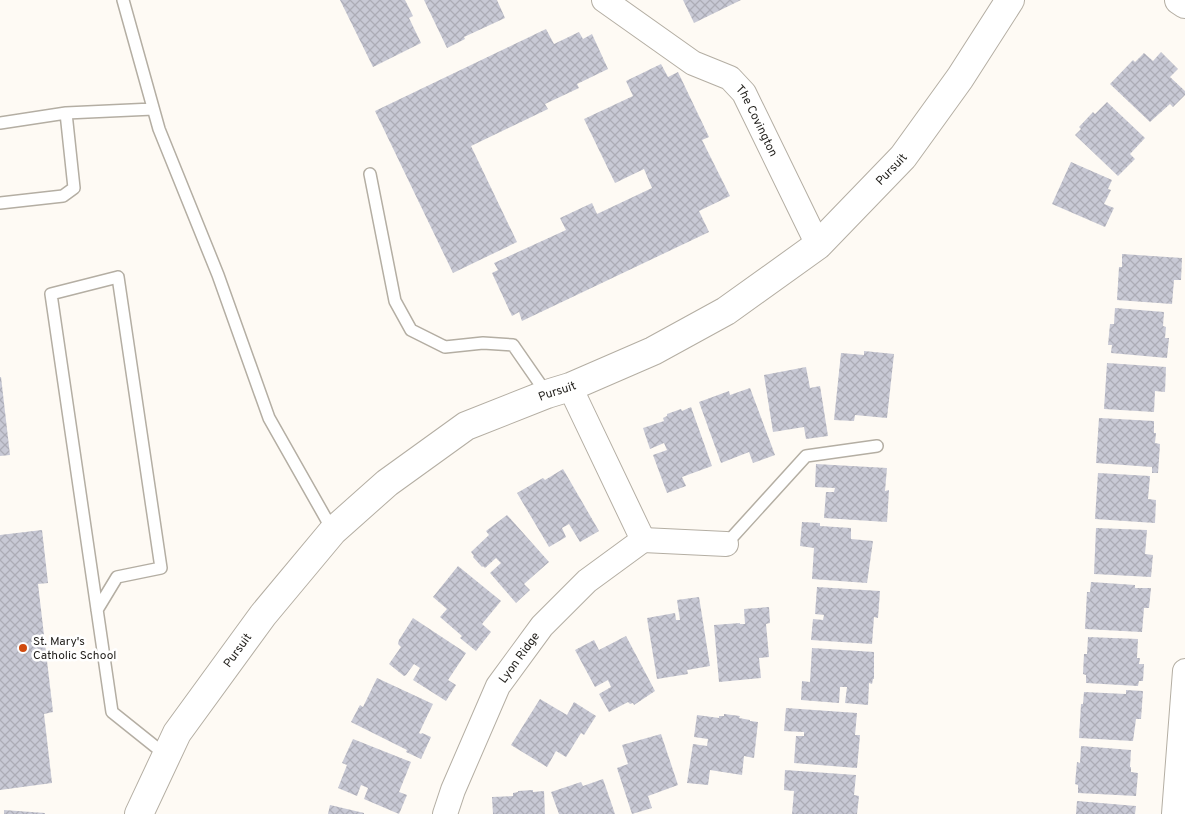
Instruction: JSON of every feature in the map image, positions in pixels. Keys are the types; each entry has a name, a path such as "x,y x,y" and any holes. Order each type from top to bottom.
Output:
{"street":[{"name":"The Covington","path":"604,0 693,62 730,78 744,93 818,245"},
{"name":"Pursuit","path":"139,814 177,733 263,615 333,531 387,483 466,426 652,351 726,311 818,245 903,157 960,78 1010,0"},
{"path":"1179,0 1185,4"},
{"path":"558,390 644,540 726,544"},
{"name":"Lyon Ridge","path":"446,814 453,790 498,686 542,626 587,581 644,540"},
{"path":"1174,814 1185,671"}],"lane":[{"path":"123,0 159,129 218,275 269,418 333,531"},
{"path":"0,123 66,113 153,109"},
{"path":"0,203 63,196 74,188 66,113"},
{"path":"370,174 395,301 411,330 444,347 483,343 514,345 558,390"},
{"path":"97,610 117,577 161,568 118,277 52,294 97,610 112,712 167,756"},
{"path":"726,544 806,456 877,446"}],"building":[{"path":"340,0 405,0 413,16 409,18 421,43 373,67"},
{"path":"424,0 497,0 505,18 464,37 465,39 447,48"},
{"path":"683,0 741,0 694,23"},
{"path":"546,29 554,44 579,32 583,39 592,34 608,69 577,84 579,88 545,104 548,109 471,146 517,242 453,273 375,111"},
{"path":"1161,52 1178,69 1170,77 1185,91 1185,95 1173,107 1170,104 1150,122 1110,84 1133,60 1135,62 1144,53 1153,61"},
{"path":"661,64 668,77 678,72 709,137 702,140 730,196 699,211 709,232 522,321 519,312 512,316 492,273 498,270 494,263 566,230 560,218 592,203 597,214 652,188 644,169 615,183 584,119 633,96 626,81"},
{"path":"1107,102 1145,138 1130,154 1135,159 1118,176 1075,135 1081,129 1079,127 1093,112 1095,114"},
{"path":"1071,162 1112,180 1108,189 1111,190 1104,204 1114,208 1105,227 1052,204"},
{"path":"1122,254 1182,258 1181,280 1174,280 1172,304 1117,300 1119,267 1122,267"},
{"path":"1115,308 1164,312 1163,326 1166,327 1165,338 1169,338 1167,358 1111,353 1112,345 1108,345 1110,324 1114,324"},
{"path":"864,351 894,354 887,418 855,415 854,421 834,420 841,353 864,355"},
{"path":"1107,363 1166,367 1165,392 1155,391 1154,412 1104,409"},
{"path":"806,367 810,388 820,386 828,436 806,439 804,427 773,432 764,375"},
{"path":"0,377 10,455 0,456"},
{"path":"750,388 775,455 753,463 749,452 721,463 699,402 729,391 730,395"},
{"path":"691,407 712,466 682,477 686,486 667,493 653,455 667,450 664,443 650,449 643,428 664,421 663,418 667,414"},
{"path":"1099,418 1154,421 1155,443 1160,444 1158,473 1152,473 1152,467 1096,463"},
{"path":"816,464 887,468 885,491 889,490 887,522 824,518 826,492 834,492 835,488 815,487"},
{"path":"563,469 599,531 580,542 569,524 562,528 566,537 549,547 517,493"},
{"path":"1098,473 1150,476 1148,499 1156,500 1155,523 1095,519"},
{"path":"507,515 549,562 524,584 530,590 516,603 490,573 501,563 496,558 485,568 482,567 471,552 489,535 486,531"},
{"path":"802,522 820,523 820,526 851,528 851,539 873,541 867,583 812,579 814,548 800,546"},
{"path":"1096,528 1147,530 1145,554 1153,555 1151,577 1094,574"},
{"name":"St. Mary's Catholic School","path":"42,530 48,583 38,584 53,712 44,714 52,783 0,790 0,535"},
{"path":"458,566 501,601 482,624 491,632 476,651 460,638 462,636 440,617 447,609 433,597"},
{"path":"1091,582 1135,585 1135,588 1151,588 1149,608 1144,608 1142,632 1085,629 1087,592 1090,592"},
{"path":"817,587 880,591 878,618 874,617 872,644 811,640 813,619 823,620 824,615 815,614"},
{"path":"699,597 710,666 687,670 688,674 657,679 647,618 675,613 676,620 680,620 677,600"},
{"path":"769,607 770,623 766,624 769,657 759,658 761,678 719,682 714,625 745,624 744,609"},
{"path":"413,618 466,653 448,680 456,685 446,701 413,680 420,668 414,664 404,676 389,664 401,647 398,644 399,640"},
{"path":"626,636 655,691 634,705 628,702 609,712 599,694 611,687 608,680 595,687 575,650 594,640 599,650"},
{"path":"1088,637 1138,639 1137,658 1140,658 1139,664 1144,664 1143,681 1139,681 1138,686 1086,683 1086,675 1083,674 1084,654 1087,654"},
{"path":"812,648 874,652 874,679 872,684 869,683 868,705 845,703 847,687 840,687 839,703 801,700 802,681 810,682"},
{"path":"377,678 433,704 419,733 431,737 421,759 351,722 360,705 363,707"},
{"path":"1126,690 1143,691 1141,719 1136,719 1133,741 1079,738 1081,704 1083,704 1084,692 1126,694"},
{"path":"540,699 567,715 574,702 596,716 584,735 581,733 566,757 556,751 547,767 511,745"},
{"path":"786,708 857,713 855,735 860,735 857,768 794,763 796,736 804,736 804,732 784,731"},
{"path":"724,714 740,716 739,718 758,722 754,758 744,756 742,775 710,770 708,785 687,783 693,744 707,746 708,739 694,737 697,715 719,718 719,716 724,716"},
{"path":"661,734 678,785 648,796 652,808 632,814 617,768 628,764 622,745"},
{"path":"353,739 411,762 399,792 407,795 399,814 364,799 368,788 361,785 357,796 338,788 347,765 342,763"},
{"path":"1081,746 1131,750 1131,772 1138,773 1136,796 1078,793 1078,785 1075,784 1077,762 1080,763"},
{"path":"785,770 856,775 854,795 859,796 857,814 792,814 794,791 784,790"},
{"path":"603,779 615,814 559,814 551,792 581,782 583,786"},
{"path":"533,790 533,792 544,791 545,814 493,814 492,797 513,796 513,793 518,791"},
{"path":"1077,801 1136,806 1135,814 1076,814"},
{"path":"330,805 364,813 364,814 328,814"},
{"path":"4,810 45,813 45,814 4,814"}],"place":[{"name":"St. Mary's Catholic School","path":"23,648"}]}
